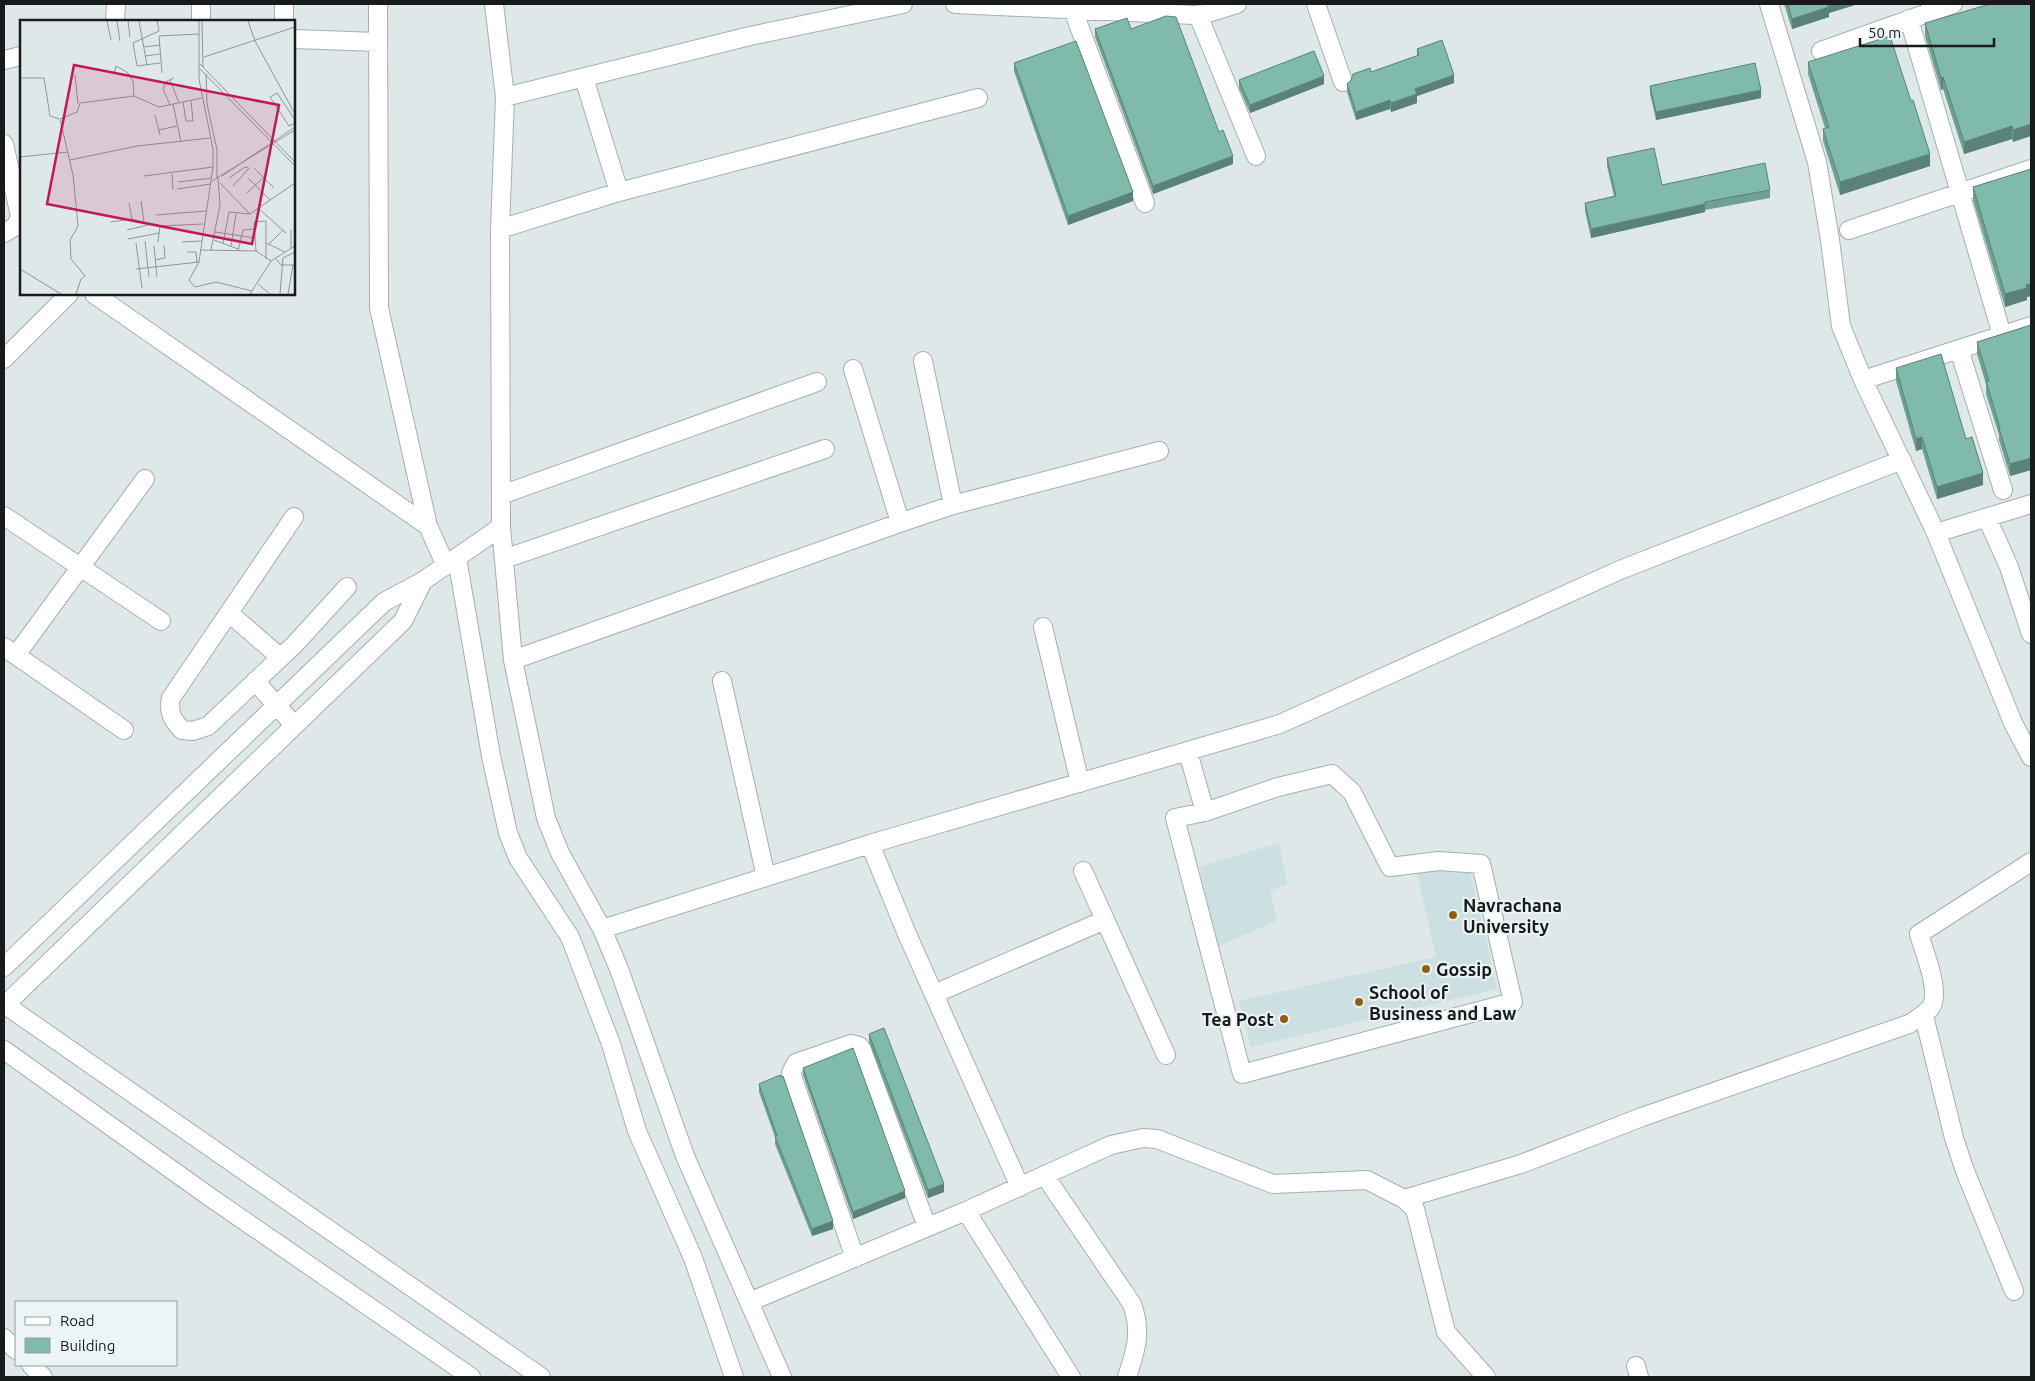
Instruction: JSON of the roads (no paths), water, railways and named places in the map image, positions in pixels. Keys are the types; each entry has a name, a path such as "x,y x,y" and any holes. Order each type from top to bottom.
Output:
{"street":[{"path":"115,20 116,4"},
{"path":"201,4 201,20"},
{"path":"284,4 284,20"},
{"path":"378,4 379,308 428,526 452,562 508,833 518,858 570,937 611,1044 637,1131 693,1258 734,1377"},
{"path":"494,4 505,98 500,229 501,527 512,660 546,818 560,853 602,929 619,969 685,1156 782,1377"},
{"path":"505,98 750,36 903,4"},
{"path":"955,4 1198,15 1237,4"},
{"path":"1316,4 1343,82"},
{"path":"1769,4 1817,162 1841,326 1863,380 1936,533 2013,723 2031,757"},
{"path":"1821,50 1953,4"},
{"path":"1073,10 1145,203"},
{"path":"1198,15 1256,156"},
{"path":"1909,18 2002,335"},
{"path":"295,39 378,42"},
{"path":"4,60 20,56"},
{"path":"584,78 619,192"},
{"path":"500,229 619,192 978,98"},
{"path":"4,233 16,226 20,216 10,147"},
{"path":"1849,230 2031,169"},
{"path":"6,353 68,295"},
{"path":"95,295 428,526"},
{"path":"1863,380 2031,326"},
{"path":"1959,349 2004,490"},
{"path":"923,361 953,505"},
{"path":"853,369 900,522"},
{"path":"501,495 818,382"},
{"path":"504,560 825,449"},
{"path":"512,660 900,522 953,505 1159,451"},
{"path":"602,929 870,844 1280,724 1620,570 1902,460"},
{"path":"124,730 10,651 80,568 145,479"},
{"path":"1936,533 2031,504"},
{"path":"4,516 161,621"},
{"path":"294,517 171,698 169,710 173,720 182,730 193,731 208,726 280,658 347,587"},
{"path":"1987,518 2009,567 2031,634"},
{"path":"4,967 384,602 424,581 501,527"},
{"path":"424,581 403,621 4,1005 541,1377"},
{"path":"229,613 280,658"},
{"path":"1043,627 1080,783"},
{"path":"255,681 294,725"},
{"path":"722,681 766,877"},
{"path":"1188,752 1205,812"},
{"path":"1332,774 1352,792 1390,867 1439,861 1481,864 1513,1002 1242,1074 1175,818 1205,812 1278,787 1332,774"},
{"path":"870,844 1020,1187"},
{"path":"1404,1199 1521,1164 1642,1117 1909,1024 1924,1016 1932,1005 1933,981 1919,934 2031,862"},
{"path":"1083,871 1166,1055"},
{"path":"934,994 1105,920"},
{"path":"1924,1016 1954,1138 1965,1171 2014,1291"},
{"path":"855,1258 792,1073 796,1063 851,1044 859,1046 927,1227"},
{"path":"4,1050 207,1195 471,1377"},
{"path":"749,1302 966,1211 1111,1145 1143,1138 1157,1139 1273,1184 1367,1180 1404,1199 1415,1209 1446,1332 1486,1377"},
{"path":"1045,1176 1132,1304 1138,1320 1138,1335 1135,1355 1127,1377"},
{"path":"966,1211 1071,1377"},
{"path":"4,1338 15,1349"}],"place":[{"name":"Navrachana University","path":"1453,915"},
{"name":"Gossip","path":"1426,969"},
{"name":"School of Business and Law","path":"1359,1002"},
{"name":"Tea Post","path":"1284,1019"}]}
